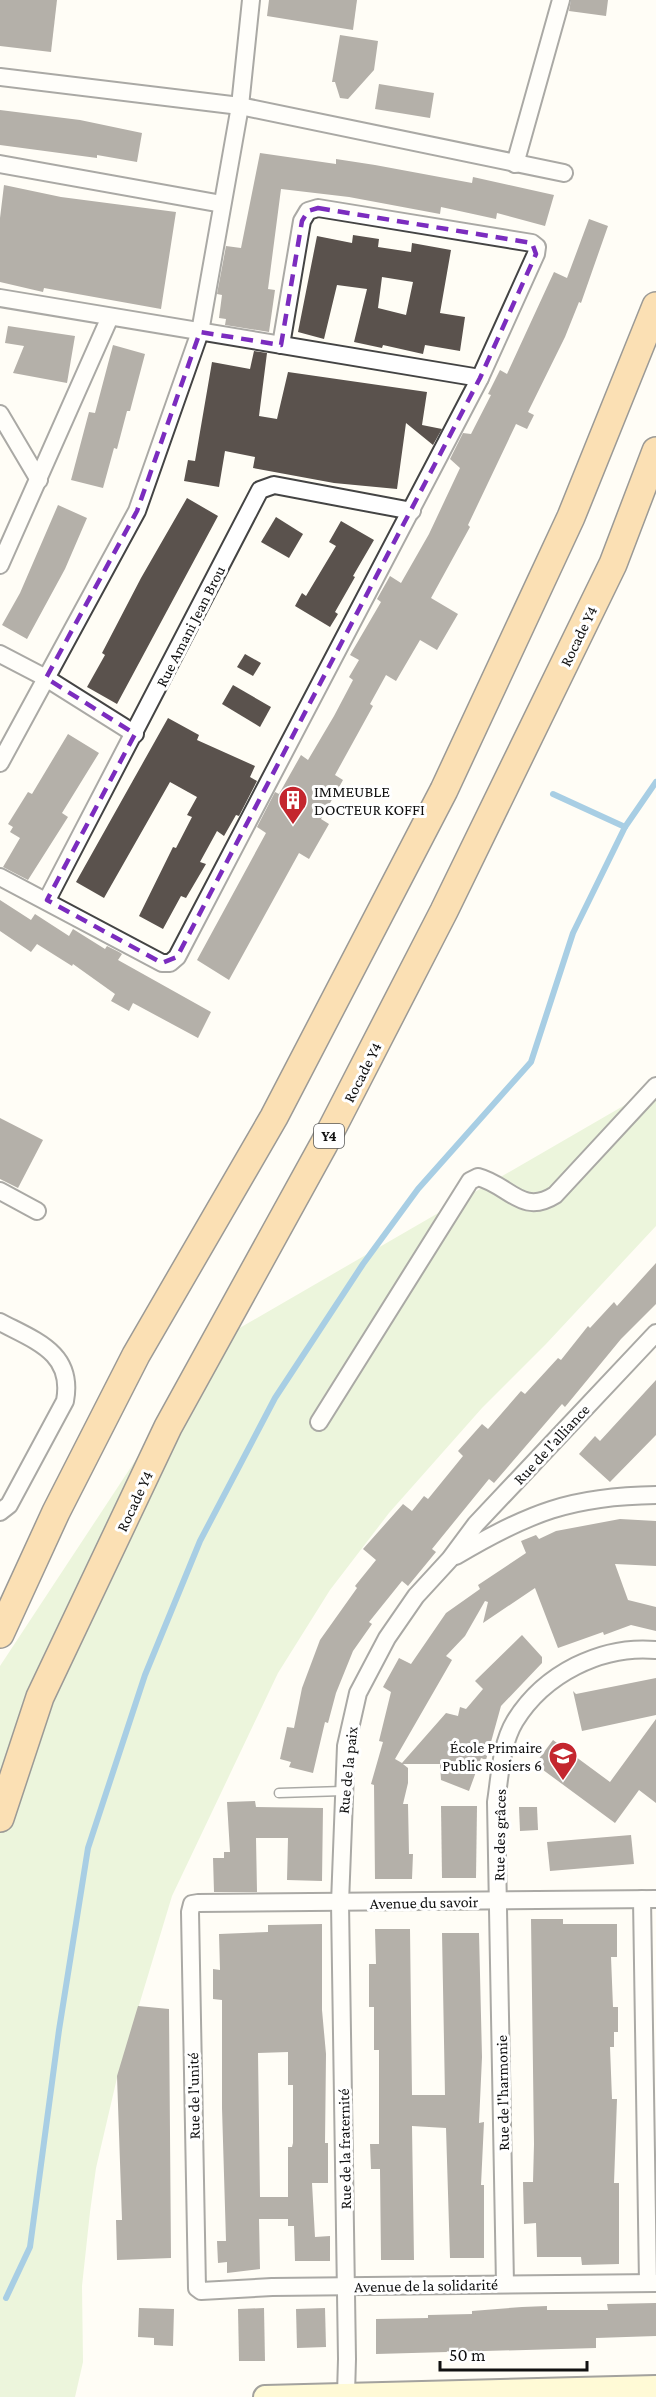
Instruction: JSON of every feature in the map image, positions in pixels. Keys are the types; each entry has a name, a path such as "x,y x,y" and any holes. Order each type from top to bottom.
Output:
{"highway":[{"path":"0,1634 56,1512 136,1355 274,1117 444,790 571,517 656,306"},
{"name":"Rocade Y4","path":"0,1818 40,1697 168,1427 324,1144 444,911 613,564 656,451"}],"main road":[{"path":"265,2397 656,2387"}],"street":[{"path":"0,763 137,511 200,332 240,106 251,0"},
{"path":"515,164 561,0"},
{"path":"0,77 240,106 564,173"},
{"path":"0,164 222,204"},
{"path":"0,877 162,963 170,963 177,957 480,378 537,254 537,247 532,243 318,208 308,211 302,221 281,345"},
{"path":"0,298 480,378"},
{"path":"0,566 110,317"},
{"path":"0,414 39,480"},
{"name":"Rue Amani Jean Brou","path":"47,900 260,490 274,484 412,511"},
{"path":"0,654 46,678 135,734"},
{"path":"319,1422 470,1181 478,1177 488,1179 526,1203 541,1204 555,1195 656,1086"},
{"path":"0,1191 37,1211"},
{"path":"0,1322 45,1346 58,1359 66,1378 67,1389 65,1401 2,1514"},
{"name":"Rue de l'alliance","path":"450,1559 476,1524 656,1333"},
{"path":"450,1559 508,1525 563,1504 612,1495 656,1495"},
{"name":"Rue de la paix","path":"340,1903 346,1746 358,1693 398,1621 416,1596 450,1559"},
{"name":"Rue des grâces","path":"498,1901 496,1802 502,1758 514,1722 539,1691 564,1672 604,1654 638,1648 656,1650"},
{"path":"649,1899 652,2283"},
{"name":"Avenue du savoir","path":"192,1904 649,1899"},
{"name":"Rue de l'harmonie","path":"498,1901 505,2284"},
{"name":"Rue de la fraternité","path":"340,1903 346,2394"},
{"name":"Rue de l'unité","path":"192,1904 197,2288"},
{"name":"Avenue de la solidarité","path":"197,2288 201,2291 346,2286 652,2283"}],"lane":[{"path":"279,1793 343,1791"}],"highlighted area":[{"path":"318,208 532,243 536,254 480,378 177,957 162,963 47,900 135,734 46,678 137,511 200,332 281,345 302,221 308,211"}],"green space":[{"path":"656,1087 656,1226 546,1344 482,1408 389,1513 330,1590 278,1673 172,1896 117,2078 96,2168 90,2212 82,2286 83,2362 75,2397 0,2397 0,1666 212,1344"}],"building":[{"path":"0,0 57,0 51,52 0,46"},
{"path":"269,0 357,0 353,30 267,16"},
{"path":"571,0 608,0 606,16 569,11"},
{"path":"340,35 378,41 374,70 348,99 340,98 335,82 332,82"},
{"path":"379,84 434,93 430,118 375,109"},
{"path":"0,110 80,120 142,133 137,162 97,155 97,158 0,145"},
{"path":"260,153 336,164 336,159 472,183 473,177 554,195 545,226 497,213 496,219 441,207 440,214 349,197 281,189 268,289 275,290 269,332 225,325 226,319 219,318 222,295 217,294 226,246 241,248"},
{"path":"4,185 61,197 176,212 161,309 44,288 43,292 0,282 0,218"},
{"path":"589,219 608,226 581,303 579,302 565,337 528,412 534,415 527,429 516,424 468,525 470,527 431,598 458,614 437,650 420,640 396,681 386,675 370,704 373,706 335,775 343,780 321,819 329,824 309,859 299,853 229,980 197,960 266,833 257,827 275,792 279,794 301,755 308,760 334,716 353,680 349,677 359,660 350,655 381,602 377,599 390,576 401,583 429,534 460,468 450,459 463,433 471,434 491,395 488,394 500,370 507,374 554,272 567,278"},
{"path":"353,235 379,239 378,247 411,252 412,243 451,250 440,313 465,317 460,351 425,345 423,354 383,345 382,348 354,342 367,289 337,285 324,339 298,332 317,236 352,243","holes":["382,277 413,282 406,315 378,308"]},
{"path":"8,326 75,336 67,383 13,373 24,346 5,343"},
{"path":"113,345 145,354 130,411 127,411 117,449 114,448 103,488 71,480 89,412 95,413"},
{"path":"254,351 267,353 259,416 277,419 288,372 427,392 422,425 442,429 433,445 406,423 397,489 334,483 253,468 255,457 225,451 219,487 184,481 188,460 195,461 212,362 250,369"},
{"path":"187,498 218,516 117,704 87,687 105,655 102,653 141,578"},
{"path":"58,505 87,518 65,569 27,639 2,625 20,593"},
{"path":"276,517 303,534 289,558 261,542"},
{"path":"341,521 374,540 353,576 355,577 335,612 338,614 330,627 295,606 302,593 306,596 336,546 329,542"},
{"path":"245,654 261,663 253,676 237,667"},
{"path":"233,685 271,707 260,727 222,704"},
{"path":"168,718 199,735 197,740 255,766 250,777 257,781 239,816 236,815 224,836 217,831 200,862 206,864 186,898 181,896 163,929 139,916 173,847 176,848 192,817 187,815 197,797 170,782 104,898 76,882"},
{"path":"68,734 99,753 62,813 68,817 28,880 3,867 20,838 10,832 13,827 8,824 28,792 32,794"},
{"path":"0,900 31,920 35,914 69,936 73,929 105,949 107,946 119,952 122,954 118,960 211,1012 198,1038 133,1003 129,1011 111,1001 115,994 73,964 72,966 37,944 31,952 0,931"},
{"path":"0,1118 43,1140 18,1188 0,1179"},
{"path":"656,1263 656,1304 621,1339 565,1407 562,1404 494,1483 489,1479 432,1549 436,1552 408,1586 402,1581 369,1622 372,1624 353,1651 336,1693 328,1723 325,1722 313,1773 289,1767 291,1762 280,1759 287,1727 294,1728 302,1688 320,1640 357,1588 355,1586 376,1560 363,1549 403,1504 412,1511 424,1496 428,1499 463,1456 458,1451 482,1424 488,1429 521,1391 525,1394 558,1358 561,1360 588,1326 590,1328 614,1302 617,1306"},
{"path":"656,1380 656,1435 610,1482 579,1454 595,1436 600,1441"},
{"path":"620,1519 656,1521 656,1566 615,1564 628,1600 656,1607 656,1631 631,1625 558,1648 535,1588 483,1623 488,1602 485,1601 465,1636 446,1656 452,1660 395,1759 402,1763 446,1713 458,1716 460,1707 466,1709 483,1689 475,1681 522,1635 542,1657 542,1663 501,1706 486,1760 481,1758 469,1791 441,1780 440,1764 403,1764 408,1768 408,1783 403,1804 408,1804 409,1854 413,1854 412,1879 375,1879 374,1785 371,1784 383,1742 379,1741 391,1692 383,1687 399,1658 411,1664 446,1613 480,1589 478,1585 526,1553 521,1541 536,1535 539,1539 556,1531"},
{"path":"656,1678 656,1715 582,1731 573,1691 576,1694"},
{"path":"656,1719 656,1803 639,1790 615,1823 535,1764 553,1740 610,1782"},
{"path":"255,1801 256,1807 323,1808 322,1881 287,1880 288,1838 256,1838 257,1892 214,1892 213,1858 224,1858 224,1852 230,1852 227,1802"},
{"path":"441,1806 477,1806 476,1878 442,1878"},
{"path":"519,1807 537,1807 538,1830 520,1831"},
{"path":"631,1835 634,1864 550,1871 547,1842"},
{"path":"531,1919 563,1919 563,1924 617,1924 617,1957 611,1957 613,2007 618,2007 618,2032 614,2032 614,2047 610,2047 612,2099 617,2099 614,2183 619,2183 619,2264 582,2265 581,2257 537,2257 536,2223 524,2224 523,2182 533,2182 534,2144"},
{"path":"322,1924 322,2010 326,2054 325,2143 328,2143 328,2183 312,2183 315,2237 330,2236 330,2261 295,2261 294,2226 288,2226 288,2219 259,2219 260,2269 227,2273 227,2262 218,2263 217,2241 226,2241 222,2000 213,1999 213,1969 220,1970 219,1934 268,1932 268,1925","holes":["288,2052 288,2085 293,2085 293,2143 292,2147 288,2147 288,2197 260,2197 258,2053"]},
{"path":"375,1929 410,1929 412,2095 445,2095 442,1933 479,1933 482,2057 479,2123 484,2122 481,2185 484,2185 484,2258 450,2258 446,2128 412,2126 414,2260 381,2260 380,2169 371,2169 370,2144 379,2144 379,2050 374,2050 374,2007 369,2007 369,1964 376,1964"},
{"path":"138,2006 169,2009 171,2258 117,2260 116,2220 122,2220 117,2076"},
{"path":"656,2303 656,2336 596,2338 596,2348 376,2354 376,2319 428,2318 428,2315 472,2314 472,2311 547,2306 547,2310 608,2310 607,2304"},
{"path":"139,2308 174,2309 173,2346 154,2345 154,2338 138,2337"},
{"path":"264,2308 265,2361 239,2361 238,2309"},
{"path":"325,2308 326,2347 297,2348 296,2309"}],"waterway":[{"path":"6,2298 30,2247 59,2030 88,1848 145,1675 200,1541 275,1398 363,1264 418,1189 531,1062 573,933 625,827 656,782"},
{"path":"553,794 625,827"}],"place":[{"name":"IMMEUBLE DOCTEUR KOFFI","path":"293,826"},
{"name":"École Primaire Public Rosiers 6","path":"563,1782"}]}
